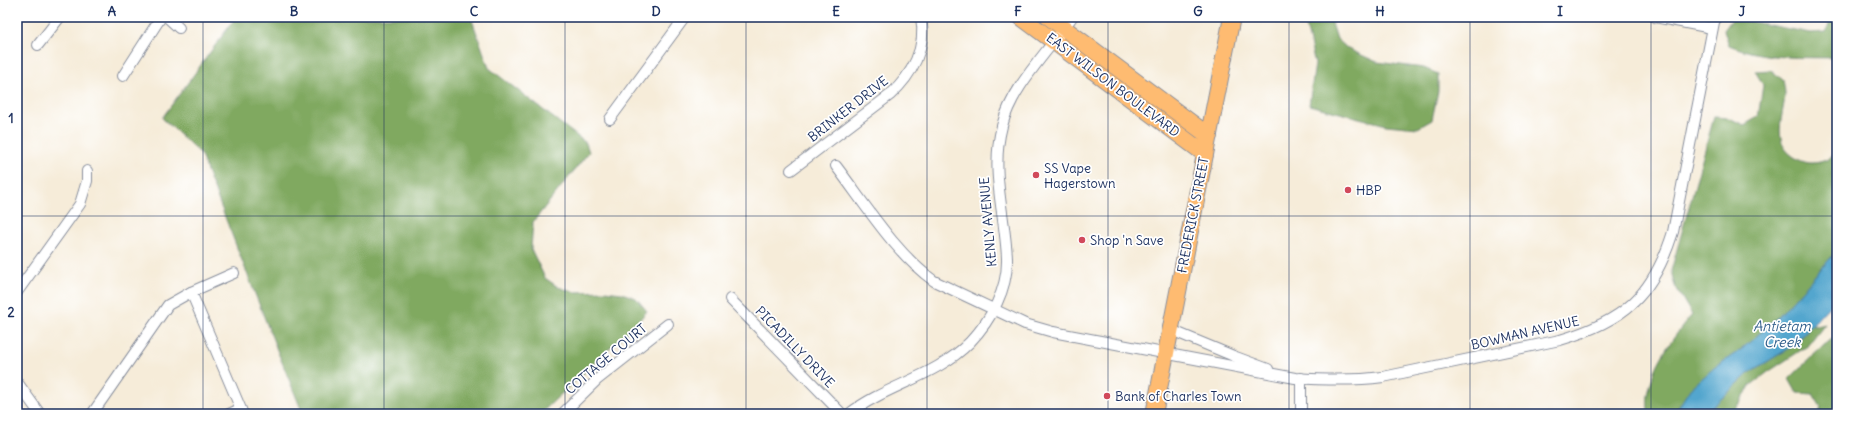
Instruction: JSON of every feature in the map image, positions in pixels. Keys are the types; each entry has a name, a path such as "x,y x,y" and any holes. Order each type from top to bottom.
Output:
{"main road":[{"name":"EAST WILSON BOULEVARD","path":"1021,17 1205,154"},
{"name":"EAST WILSON BOULEVARD","path":"1049,17 1068,23 1169,106 1209,136"},
{"name":"FREDERICK STREET","path":"1154,414 1232,17"},
{"path":"1116,88 1120,84 1125,83 1156,107 1163,108 1169,106"}],"street":[{"path":"38,45 60,17"},
{"path":"123,76 161,17"},
{"path":"167,17 179,28"},
{"path":"610,119 685,17"},
{"name":"BRINKER DRIVE","path":"791,170 890,95 903,83 918,58 922,39 922,17"},
{"path":"1654,17 1712,28"},
{"name":"BOWMAN AVENUE","path":"836,166 876,220 920,271 934,281 1025,324 1048,331 1298,378 1337,381 1383,377 1560,340 1589,332 1613,319 1634,303 1651,283 1665,256 1673,232 1714,17"},
{"name":"KENLY AVENUE","path":"849,414 872,398 944,364 971,341 994,309 1006,273 1007,258 997,174 997,149 1002,124 1008,107 1018,90 1068,23"},
{"path":"17,292 80,204 86,188 87,171"},
{"path":"92,414 168,305 191,292 234,273"},
{"path":"191,292 242,411 229,414"},
{"name":"PICADILLY DRIVE","path":"730,299 842,414"},
{"name":"COTTAGE COURT","path":"562,414 603,375 668,324"},
{"path":"1170,330 1236,357 1298,378 1301,414"},
{"path":"17,382 40,414"}],"green space":[{"path":"236,17 471,17 489,68 586,143 589,152 533,222 531,249 545,278 558,287 574,292 605,291 622,293 636,298 647,311 637,323 540,414 303,414 200,153 162,118"},
{"path":"1304,17 1330,17 1337,39 1348,49 1377,62 1424,68 1438,74 1438,91 1432,120 1418,128 1386,125 1309,105 1315,64"},
{"path":"1833,17 1837,17 1837,58 1782,57 1742,50 1729,45 1724,30 1733,18 1810,33 1825,32"},
{"path":"1771,70 1783,80 1784,84 1785,95 1780,130 1782,142 1786,150 1797,159 1810,163 1825,160 1837,151 1837,251 1777,318 1742,349 1714,368 1676,409 1674,414 1648,414 1648,395 1654,373 1664,352 1692,315 1675,286 1671,271 1714,117 1729,118 1744,125 1758,117 1763,85 1755,71"},
{"path":"1813,324 1815,326 1825,324 1809,345 1751,385 1732,414 1705,414 1749,373 1791,347"},
{"path":"1837,335 1837,414 1819,414 1821,407 1813,394 1797,393 1789,379 1823,346"}],"water":[{"name":"Antietam Creek","path":"1837,251 1837,298 1791,347 1749,373 1705,414 1674,414 1690,389 1714,368 1742,349 1777,318"}],"place":[{"name":"SS Vape Hagerstown","path":"1036,175"},
{"name":"HBP","path":"1348,190"},
{"name":"Shop 'n Save","path":"1082,240"},
{"name":"Bank of Charles Town","path":"1107,396"}]}
